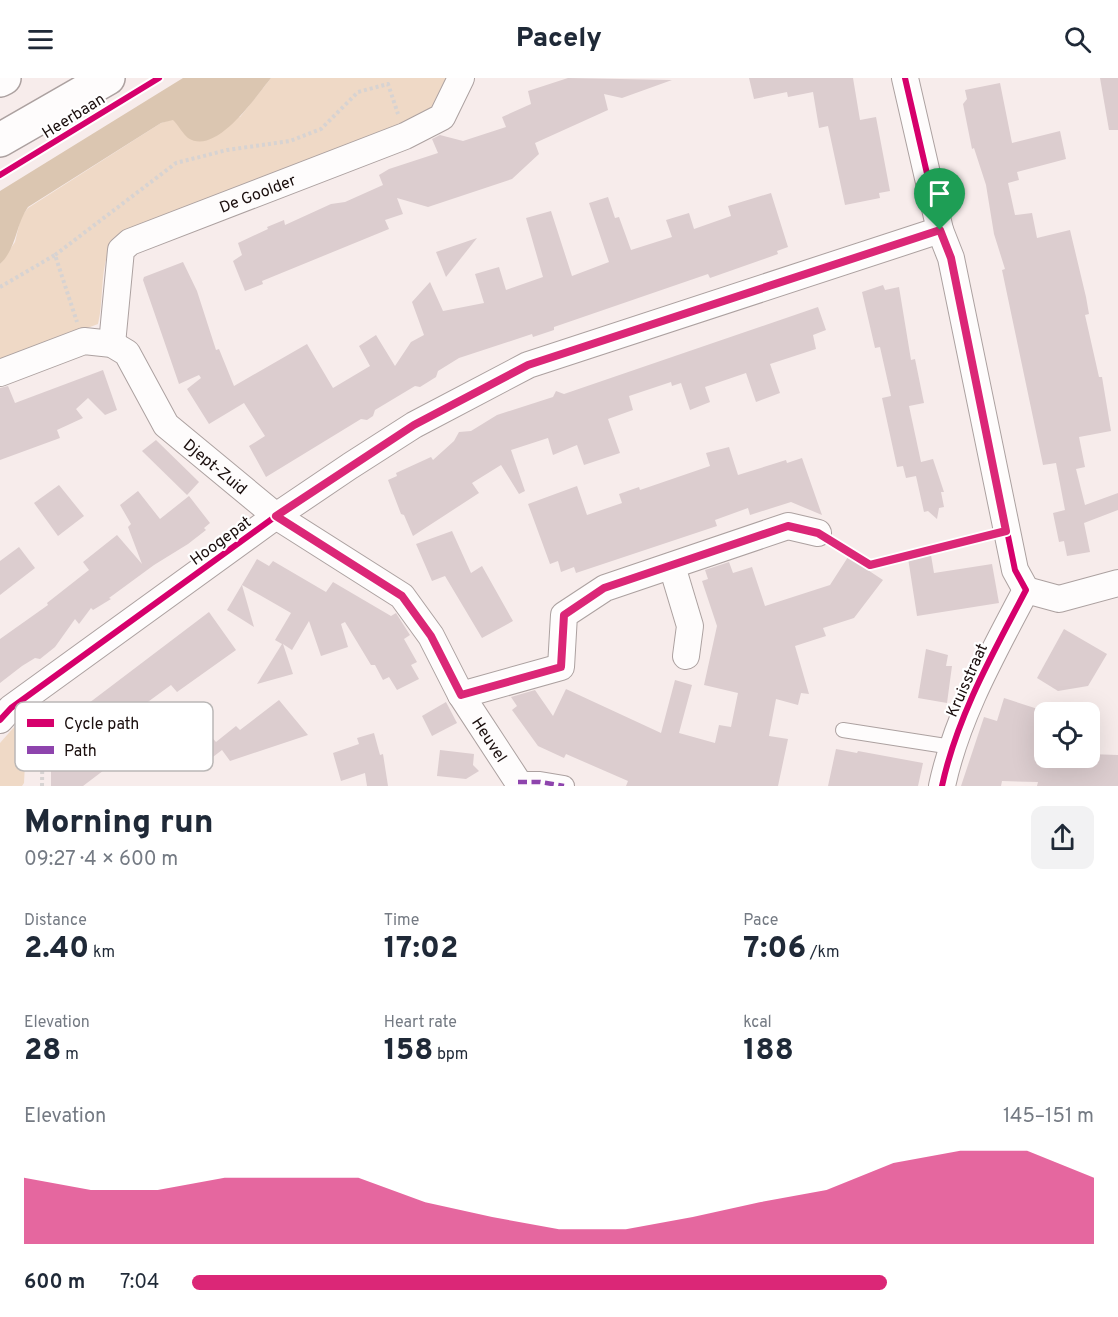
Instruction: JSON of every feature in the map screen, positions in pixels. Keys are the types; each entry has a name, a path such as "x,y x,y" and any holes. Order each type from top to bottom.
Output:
{"main road":[{"path":"0,80 4,78"},
{"name":"Heerbaan","path":"0,140 108,78"}],"street":[{"name":"De Goolder","path":"112,344 121,250 130,242 405,136 442,117 461,78"},
{"path":"905,78 940,230 951,258 1015,570 1026,590 1059,599 1118,583"},
{"name":"Hoogepat","path":"22,702 276,516 414,425 528,365 940,230"},
{"path":"0,373 84,341 112,344"},
{"name":"Djept-Zuid","path":"112,344 127,353 166,425 276,516 402,596 431,636 461,695"},
{"path":"461,695 561,667 564,615 604,588 788,526 818,533"},
{"path":"672,566 690,626 686,656"},
{"name":"Kruisstraat","path":"944,779 952,747 980,676 1026,590"},
{"name":"Heuvel","path":"461,695 518,784 540,782 564,786"},
{"name":"Hoogepat","path":"0,720 15,708"}],"lane":[{"path":"843,730 952,747"}],"path":[{"path":"0,287 55,255 176,163 227,150 290,141 321,129 358,92 388,81 405,136"},
{"path":"55,255 84,341"},
{"path":"818,533 870,565 1006,531"},
{"path":"43,685 43,702"},
{"path":"42,771 42,786"}],"shaded area":[{"path":"183,78 271,78 235,122 211,139 199,142 188,138 173,120 161,123 28,207 10,251 0,264 0,191"},
{"path":"271,78 451,78 435,113 116,238 110,247 104,268 98,324 0,361 0,264 15,242 21,217 28,208 161,123 173,119 178,125 240,117"},
{"path":"15,726 15,771 25,771 22,786 0,786 0,743"}],"building":[{"path":"568,78 672,80 622,98 604,94 608,110 535,143 539,154 512,179 428,207 397,198 403,214 385,220 389,229 262,281 263,284 245,291 233,261 242,255 238,243 284,220 285,225 331,204 345,202 383,185 379,175 389,169 438,153 432,139 440,135 463,141 506,127 502,117 531,104 528,91"},
{"path":"749,78 853,78 860,120 876,117 890,191 879,193 880,198 845,205 828,126 819,128 813,92 788,97 787,92 754,99"},
{"path":"1100,78 1118,78 1118,130 1109,130"},
{"path":"1000,83 1012,143 1060,131 1066,159 1017,172 1019,180 1008,183 1015,215 1032,213 1037,238 1070,230 1089,314 1085,315 1099,377 1102,377 1111,431 1079,437 1085,467 1076,469 1085,505 1118,493 1118,510 1084,523 1090,552 1067,556 1064,541 1059,542 1053,513 1065,510 1056,463 1043,465 1002,270 1005,269 994,234 986,185 974,148 972,149 963,104 967,99 965,90"},
{"path":"771,193 788,247 777,251 778,254 710,278 708,274 554,327 554,330 533,337 532,334 459,358 438,371 436,377 420,387 415,386 375,410 373,416 367,420 361,419 266,477 249,446 265,436 244,403 209,424 187,389 201,378 199,375 179,384 143,280 144,277 183,262 197,291 216,350 219,349 234,386 307,344 333,388 370,366 359,346 376,335 395,366 411,342 424,335 412,302 430,282 443,311 484,303 475,274 499,267 506,290 543,277 526,218 551,211 572,276 609,262 589,203 608,197 615,218 619,217 631,250 672,237 666,220 689,213 694,229 731,216 728,206"},
{"path":"477,238 446,277 436,252"},
{"path":"883,285 885,290 899,287 911,360 915,359 924,403 909,406 921,462 933,459 944,492 941,492 944,507 939,508 937,519 928,511 924,512 916,476 906,478 903,466 897,467 882,398 891,396 880,347 875,348 862,292"},
{"path":"818,307 826,330 813,335 816,349 770,364 780,393 756,402 746,373 705,387 710,402 690,410 681,383 672,386 671,382 629,396 633,410 608,419 620,453 584,465 577,445 553,455 548,438 511,450 525,491 519,494 501,465 472,483 479,493 413,536 404,515 401,514 388,480 397,476 396,473 431,457 433,460 454,441 459,432 471,431 497,415 553,397 556,391 564,394"},
{"path":"103,370 117,410 105,415 88,398 76,409 83,418 57,430 60,438 0,460 0,388 8,386 15,403"},
{"path":"156,440 199,482 187,495 142,451"},
{"path":"729,447 738,475 786,460 787,463 802,458 822,515 791,502 750,515 748,508 715,520 717,526 576,573 574,567 561,572 558,561 550,564 528,504 577,486 587,515 622,503 619,494 639,487 640,490 710,466 706,453"},
{"path":"59,485 84,516 58,536 34,503"},
{"path":"138,491 160,519 189,496 210,523 204,528 206,530 188,544 154,565 109,598 111,599 93,610 91,608 79,624 75,619 55,647 40,659 35,658 22,666 0,683 0,639 48,605 47,603 89,570 83,562 117,535 142,564 128,527 131,524 120,505"},
{"path":"452,531 471,573 482,566 513,621 482,638 445,576 432,581 416,544"},
{"path":"19,547 35,568 0,595 0,561"},
{"path":"931,555 934,573 992,564 999,603 917,616 908,558"},
{"path":"848,557 883,580 854,618 823,628 826,636 795,646 809,694 801,693 798,705 776,699 769,736 788,739 778,786 626,786 628,781 566,754 564,758 538,746 512,710 517,706 511,697 535,690 553,716 566,689 661,733 675,680 692,685 679,733 715,743 719,725 731,727 738,693 704,685 717,626 702,581 708,579 705,570 729,562 733,573 752,567 765,606 830,585"},
{"path":"257,559 269,566 273,561 326,592 333,582 391,616 396,613 410,635 404,639 417,662 411,665 419,679 397,690 389,677 383,680 375,665 371,665 345,622 341,624 348,647 321,656 309,621 292,650 283,644 293,674 257,684 282,644 275,640 291,613 242,585 254,627 227,610"},
{"path":"209,612 236,650 177,692 171,685 148,702 90,702"},
{"path":"1064,629 1107,654 1088,686 1058,691 1037,678"},
{"path":"926,649 948,655 946,666 952,666 947,703 918,698"},
{"path":"1004,698 1034,708 1034,768 1100,768 1100,754 1118,755 1118,786 1037,786 1038,782 1002,781 1001,786 961,786 984,717 997,721"},
{"path":"279,700 308,735 230,761 222,750 213,757 213,739 216,742 236,726 240,730"},
{"path":"446,702 457,723 432,736 422,716"},
{"path":"374,733 380,755 383,754 388,786 367,786 365,773 341,781 333,753 359,744 357,738"},
{"path":"836,749 923,763 918,786 828,786"},
{"path":"440,750 474,754 473,765 479,771 466,779 437,776"},
{"path":"51,771 103,771 83,786 51,786"}],"marked path":[{"path":"518,782 540,782 564,786"}],"cycle path":[{"path":"0,175 159,78"},
{"path":"905,78 940,230 951,258 1015,570 1026,590 966,710 942,786"},
{"path":"19,702 276,516 350,466 414,425 528,365 940,230"},
{"path":"0,720 15,705"}],"route":[{"path":"940,230 951,258 1006,531 870,565 818,533 788,526 604,588 564,615 561,667 461,695 431,636 402,596 276,516 414,425 528,365 940,230"}]}
